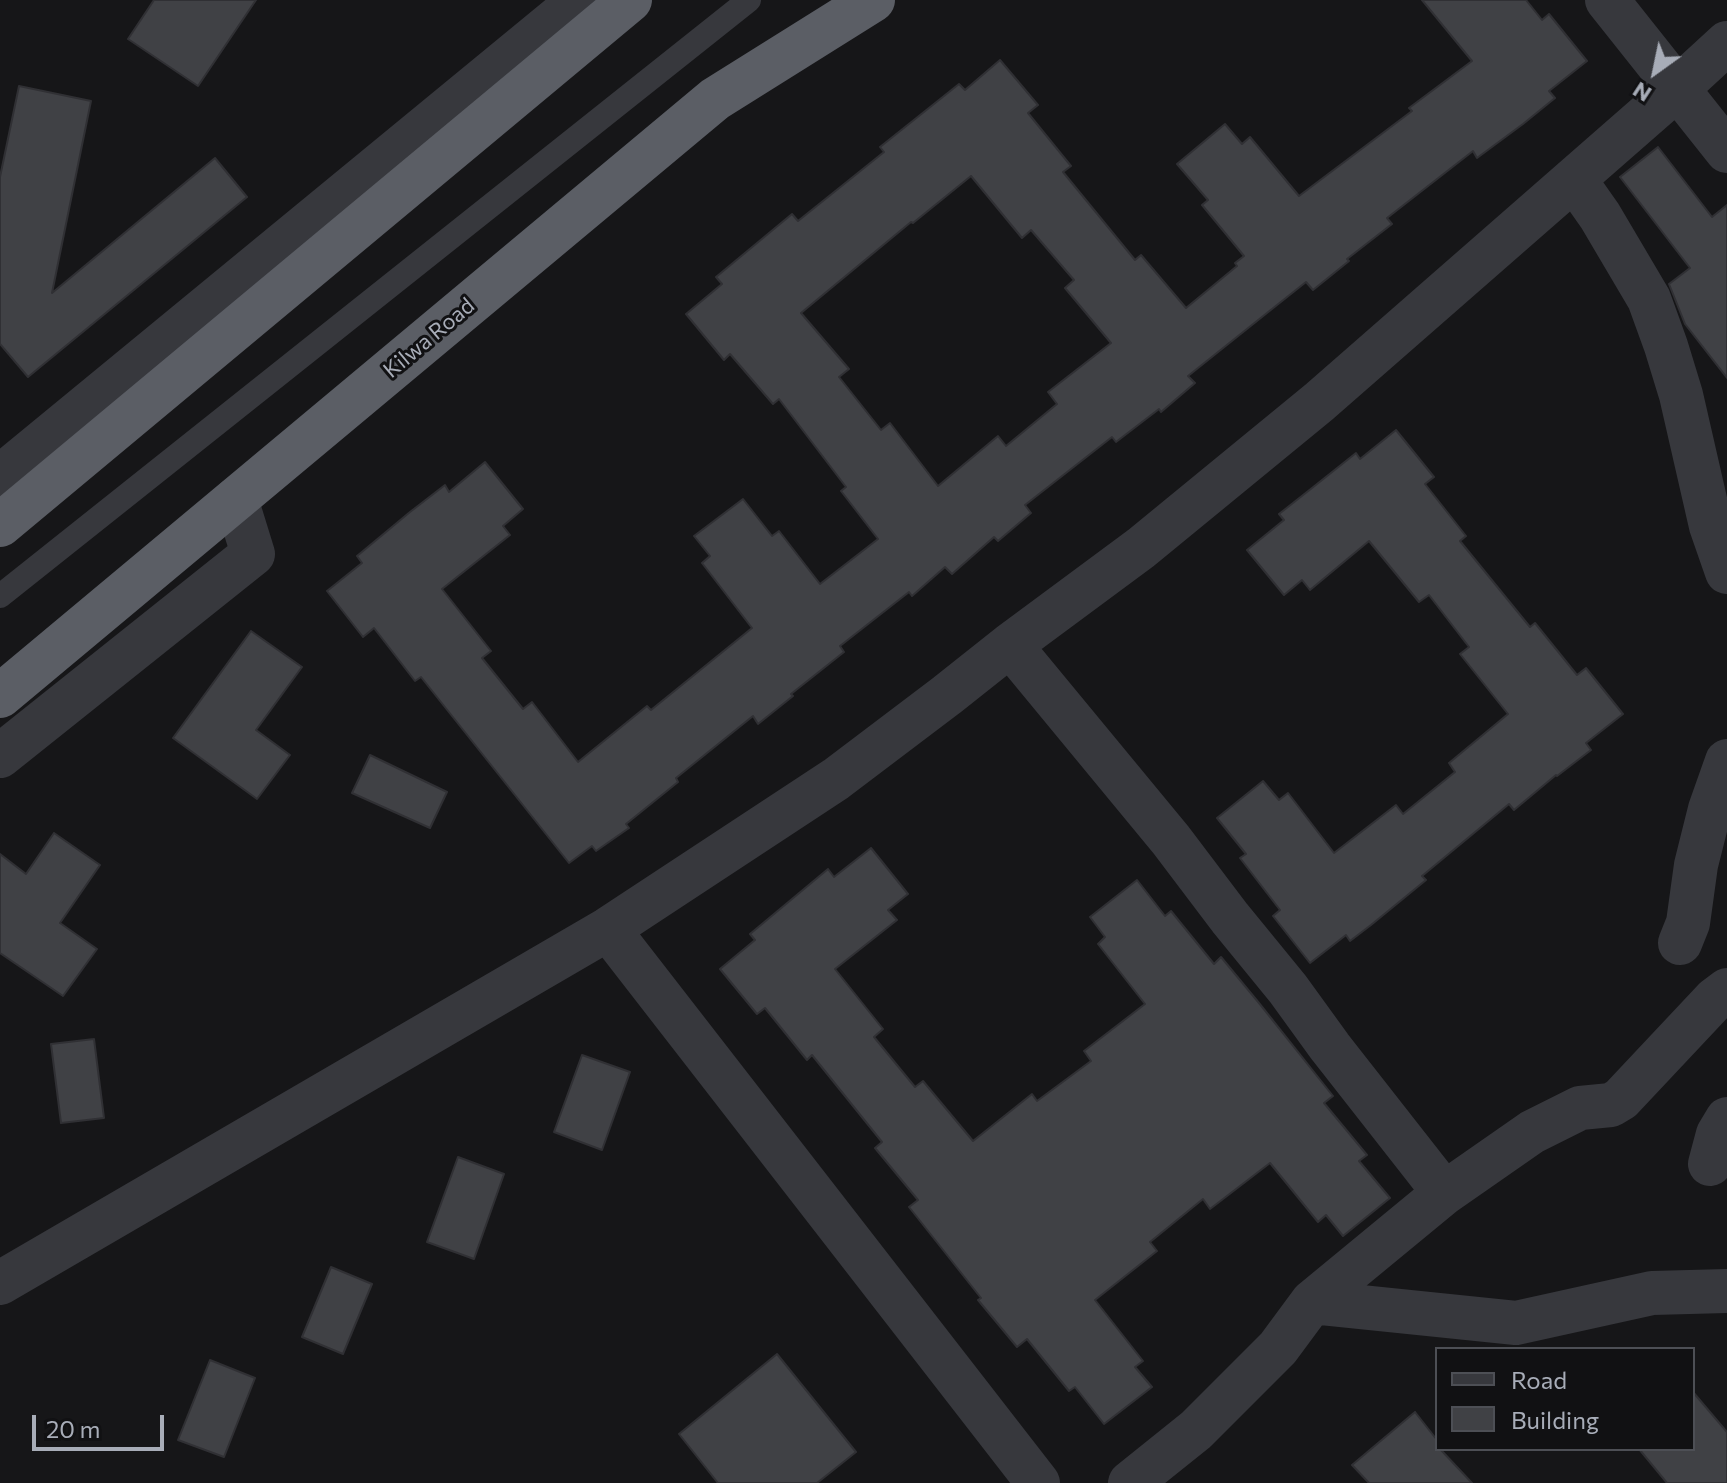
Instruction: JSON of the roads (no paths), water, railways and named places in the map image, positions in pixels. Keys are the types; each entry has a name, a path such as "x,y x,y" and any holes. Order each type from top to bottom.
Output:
{"highway":[{"path":"0,525 19,461 630,0"},
{"name":"Kilwa Road","path":"0,696 715,99 873,0"}],"street":[{"path":"19,461 580,0"},
{"path":"1607,0 1727,151"},
{"path":"0,1283 608,929 836,779 1141,548 1319,402 1727,43"},
{"path":"1574,179 1600,216 1649,299 1681,395 1711,526 1727,572"},
{"path":"0,756 253,554 236,499"},
{"path":"1010,645 1171,840 1443,1194"},
{"path":"1680,943 1688,923 1696,865 1710,809 1727,761"},
{"path":"608,929 1038,1483"},
{"path":"1130,1483 1196,1430 1278,1348 1312,1302 1443,1194 1532,1132 1580,1108 1611,1105 1621,1099 1727,990"},
{"path":"1710,1164 1718,1134 1727,1119"},
{"path":"1312,1302 1516,1323 1652,1293 1727,1291"}],"lane":[{"path":"0,596 749,0"}]}
